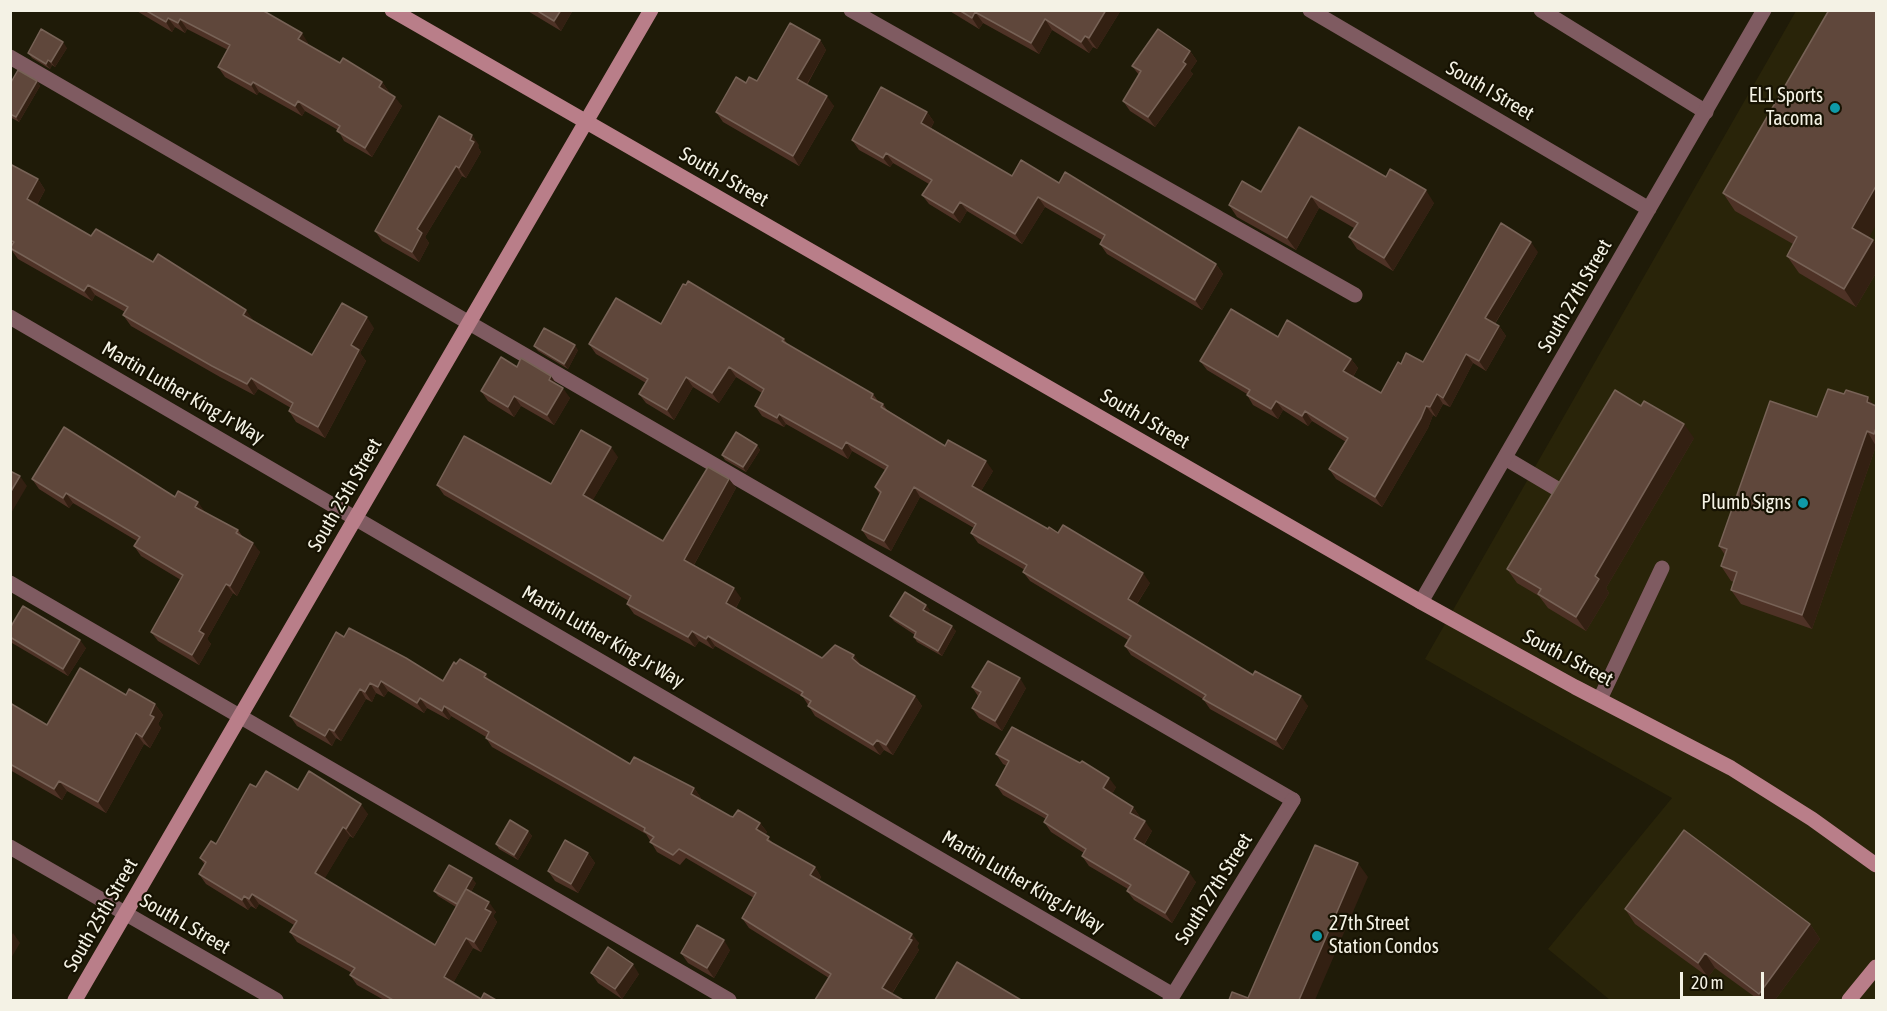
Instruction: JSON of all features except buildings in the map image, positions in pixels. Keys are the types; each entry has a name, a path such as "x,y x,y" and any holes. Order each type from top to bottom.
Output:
{"street":[{"name":"South J Street","path":"392,10 1421,602 1731,768 1820,824 1876,865"},
{"name":"South 25th Street","path":"75,1000 651,10"},
{"path":"851,10 1355,295"},
{"name":"South I Street","path":"1310,10 1649,209"},
{"path":"1541,10 1706,112"},
{"name":"South 27th Street","path":"1421,602 1706,112 1762,11"},
{"path":"10,57 469,324"},
{"name":"Martin Luther King Jr Way","path":"10,317 1172,998"},
{"name":"South 27th Street","path":"469,324 1293,800 1172,998"},
{"path":"1505,458 1560,490"},
{"path":"1600,699 1662,568"},
{"path":"10,583 729,1000"},
{"name":"South L Street","path":"10,847 276,1000"},
{"path":"1849,1000 1876,967"}],"shaded area":[{"path":"1796,11 1876,11 1876,1000 1610,1000 1548,949 1672,798 1425,659"}],"place":[{"name":"EL1 Sports Tacoma","path":"1835,108"},
{"name":"Plumb Signs","path":"1803,503"},
{"name":"27th Street Station Condos","path":"1317,936"}]}
